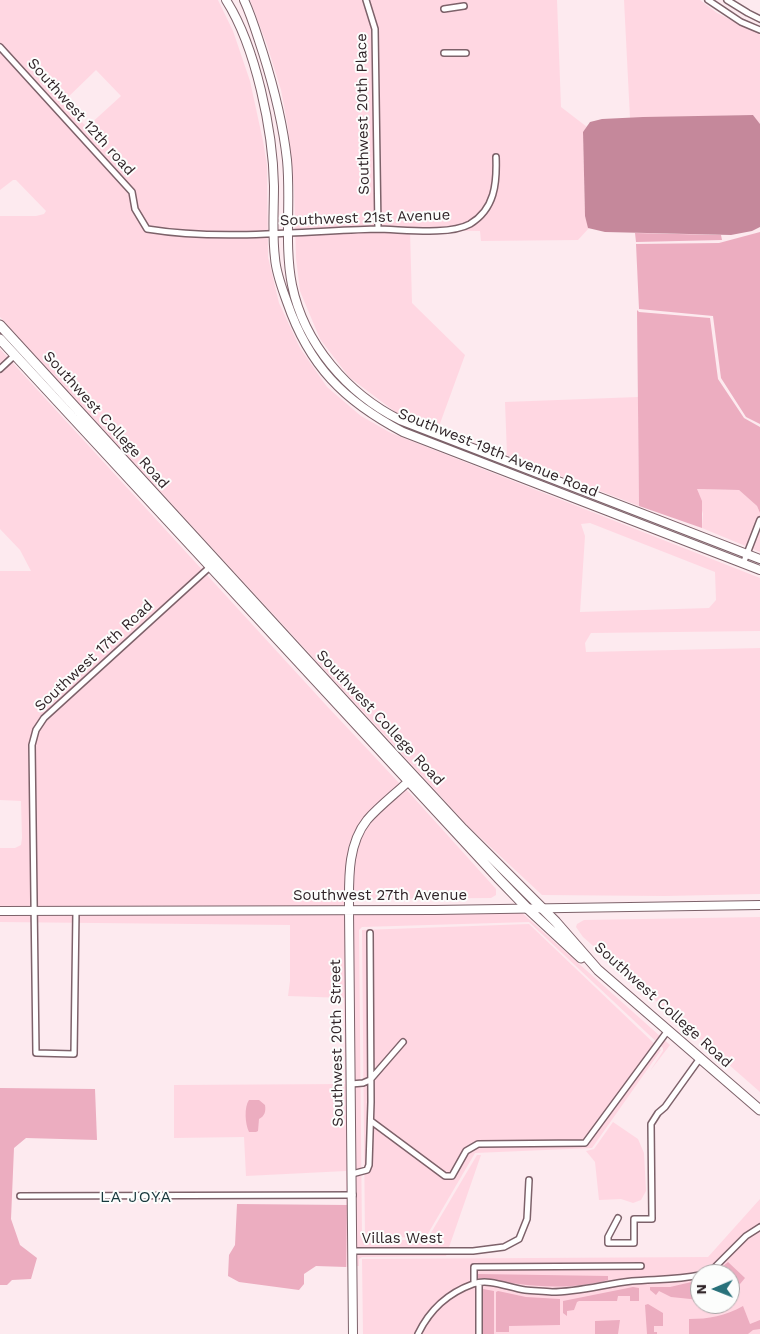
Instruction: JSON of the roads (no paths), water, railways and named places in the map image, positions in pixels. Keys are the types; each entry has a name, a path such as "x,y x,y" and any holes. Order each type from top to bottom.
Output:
{"main road":[{"name":"Southwest 19th Avenue Road","path":"226,0 233,11 253,63 270,136 274,186 272,233 275,261 281,286 301,337 327,376 352,400 376,418 412,435 760,570"},
{"name":"Southwest 19th Avenue Road","path":"244,0 256,27 277,100 287,162 288,233 292,286 306,325 324,356 338,373 352,387 383,411 418,428 760,559"},
{"name":"Southwest College Road","path":"0,324 213,564"},
{"name":"Southwest College Road","path":"0,339 213,564 411,778 527,908 616,990 760,1115"},
{"name":"Southwest College Road","path":"411,778 542,908 598,970 760,1110"},
{"name":"Southwest 20th Street","path":"353,1334 349,910 352,856 358,836 368,820 411,778"},
{"name":"Southwest 27th Avenue","path":"0,910 349,910 760,905"}],"street":[{"name":"Southwest 20th Place","path":"366,0 375,29 378,229"},
{"path":"708,0 741,22 760,30"},
{"path":"727,0 760,19"},
{"path":"444,9 464,6"},
{"name":"Southwest 12th road","path":"0,47 132,192 135,209 147,229 176,234 272,233"},
{"path":"444,54 466,53"},
{"name":"Southwest 21st Avenue","path":"272,233 378,229 451,230 469,224 484,212 490,204 495,191 496,157"},
{"path":"0,369 15,355"},
{"path":"743,564 760,520"},
{"name":"Southwest 17th Road","path":"76,911 74,1054 36,1053 32,745 36,730 44,718 213,564"},
{"path":"352,1174 367,1170 369,1165 370,934"},
{"path":"370,1121 445,1176 452,1176 466,1151 478,1144 585,1143 666,1034"},
{"path":"351,1084 370,1080 403,1042"},
{"path":"618,1218 608,1237 608,1243 634,1243 634,1219 652,1219 651,1124 658,1113 666,1107 698,1061"},
{"name":"Villas West","path":"353,1252 493,1250 504,1247 519,1239 527,1219 529,1180"},
{"path":"20,1196 353,1195"},
{"path":"719,1264 746,1236 760,1227"},
{"path":"479,1334 477,1283 474,1267 641,1266"},
{"path":"418,1334 426,1319 438,1305 451,1294 477,1283 489,1283 524,1290 555,1292 588,1289 631,1281 690,1277"}],"district":[{"name":"LA JOYA","path":"136,1197"}]}
